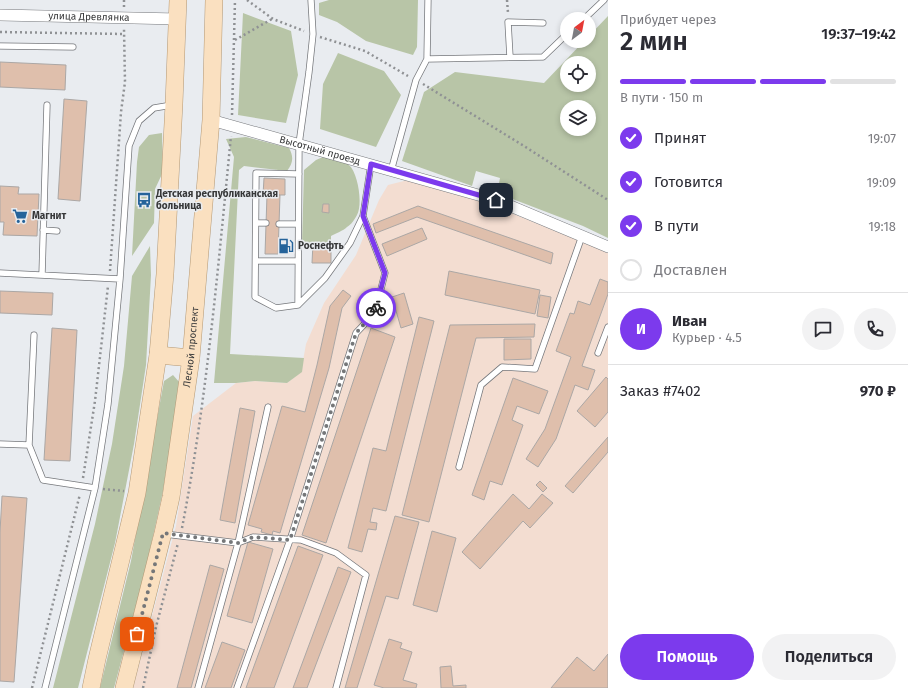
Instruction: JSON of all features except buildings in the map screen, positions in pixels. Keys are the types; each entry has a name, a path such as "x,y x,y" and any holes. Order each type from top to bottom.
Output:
{"main road":[{"path":"91,688 137,493 158,355 165,274 178,0"},
{"name":"Лесной проспект","path":"124,688 171,497 191,358 211,120 214,0"},
{"path":"158,355 191,358"}],"street":[{"name":"улица Древлянка","path":"0,15 178,19"},
{"name":"Высотный проезд","path":"211,120 496,200 608,247"}],"lane":[{"path":"298,305 299,144 309,72 312,34 311,0"},
{"path":"391,171 416,80 427,59 428,0"},
{"path":"591,12 604,0"},
{"path":"510,57 508,22 543,23"},
{"path":"427,59 543,57 560,41"},
{"path":"0,46 73,48"},
{"path":"45,688 94,488 108,404 120,279 129,146 139,121 154,108 174,104"},
{"path":"42,275 47,105"},
{"path":"299,174 256,173 256,297 276,308 298,305 329,272 350,243 363,216 371,164"},
{"path":"237,688 290,540 356,333 375,312 385,273 363,216"},
{"path":"256,223 266,223"},
{"path":"279,224 298,224"},
{"path":"43,230 58,231"},
{"path":"459,466 481,385 502,367 535,369 582,235"},
{"path":"256,261 298,261"},
{"path":"0,273 120,279"},
{"path":"598,353 608,327"},
{"path":"34,335 29,445 43,480 94,488"},
{"path":"198,688 238,543 268,407"},
{"path":"0,444 29,445"},
{"path":"163,533 238,543 253,537 301,540 336,553 366,575 336,688"}],"path":[{"path":"32,688 82,486 95,401 109,278 121,112 125,82 124,0"},
{"path":"247,0 273,19 312,34 365,51 416,80 524,146 608,200"},
{"path":"507,0 507,9"},
{"path":"234,40 273,19"},
{"path":"0,32 124,34"}],"shaded area":[{"path":"408,180 489,204 608,253 608,688 133,688 176,526 193,416 236,383 255,381 287,383 301,372 306,344 324,303 356,255 379,200 388,185"}],"green space":[{"path":"329,0 418,0 417,47 413,55 366,41 337,22 319,15 319,3"},
{"path":"243,13 291,31 298,75 286,123 238,115"},
{"path":"608,16 608,238 583,226 497,193 500,178 476,171 472,186 402,161 424,92 455,72 544,83 560,66 560,92 596,92 596,56 570,56 577,48 596,48 596,29"},
{"path":"338,53 384,71 401,95 376,147 320,129 323,84"},
{"path":"162,133 163,172 155,189 154,223 132,256 139,147 149,135"},
{"path":"246,137 289,148 292,154 292,160 287,171 244,166 239,170 230,354 304,358 302,372 287,383 255,381 214,383 234,157 226,139"},
{"path":"323,157 344,161 352,169 359,189 359,210 350,225 344,230 331,236 331,243 302,244 304,170 316,160"},
{"path":"150,246 151,275 146,365 134,444 115,543 78,688 53,688 95,524 112,444 124,366 132,276"},
{"path":"173,375 180,383 163,491 146,568 114,688 100,688 131,561 164,381"}],"way so far":[{"path":"137,634 163,533 238,543 253,537 290,540 356,333 375,312 376,308"}],"place":[{"name":"Детская республиканская больница","path":"144,200"},
{"name":"Магнит","path":"20,216"},
{"name":"Роснефть","path":"286,246"}],"route":[{"path":"376,308 385,273 363,216 371,164 496,200"}]}
